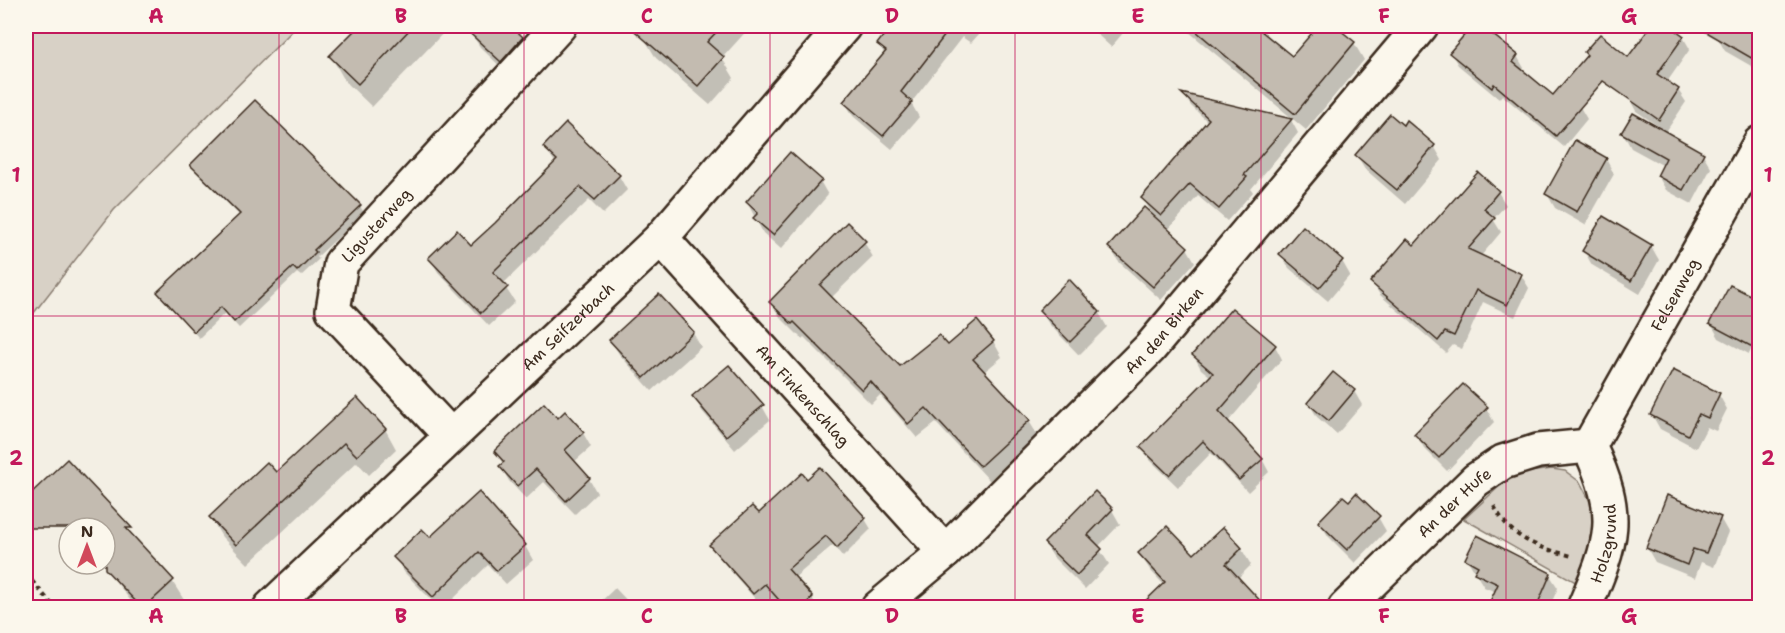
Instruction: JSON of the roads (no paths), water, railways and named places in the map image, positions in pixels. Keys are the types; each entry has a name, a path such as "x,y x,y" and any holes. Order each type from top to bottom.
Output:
{"street":[{"name":"Ligusterweg","path":"451,436 333,310 341,263 559,26"},
{"name":"Am Seifzerbach","path":"270,608 662,238 844,26"},
{"name":"An den Birken","path":"878,608 945,552 1150,348 1421,26"},
{"name":"Felsenweg","path":"1589,446 1760,143"},
{"name":"Am Finkenschlag","path":"662,238 945,552"},
{"name":"An der Hufe","path":"1345,608 1473,483 1503,462 1538,451 1589,446"},
{"name":"Holzgrund","path":"1584,608 1602,564 1611,519 1601,472 1589,446"}]}
